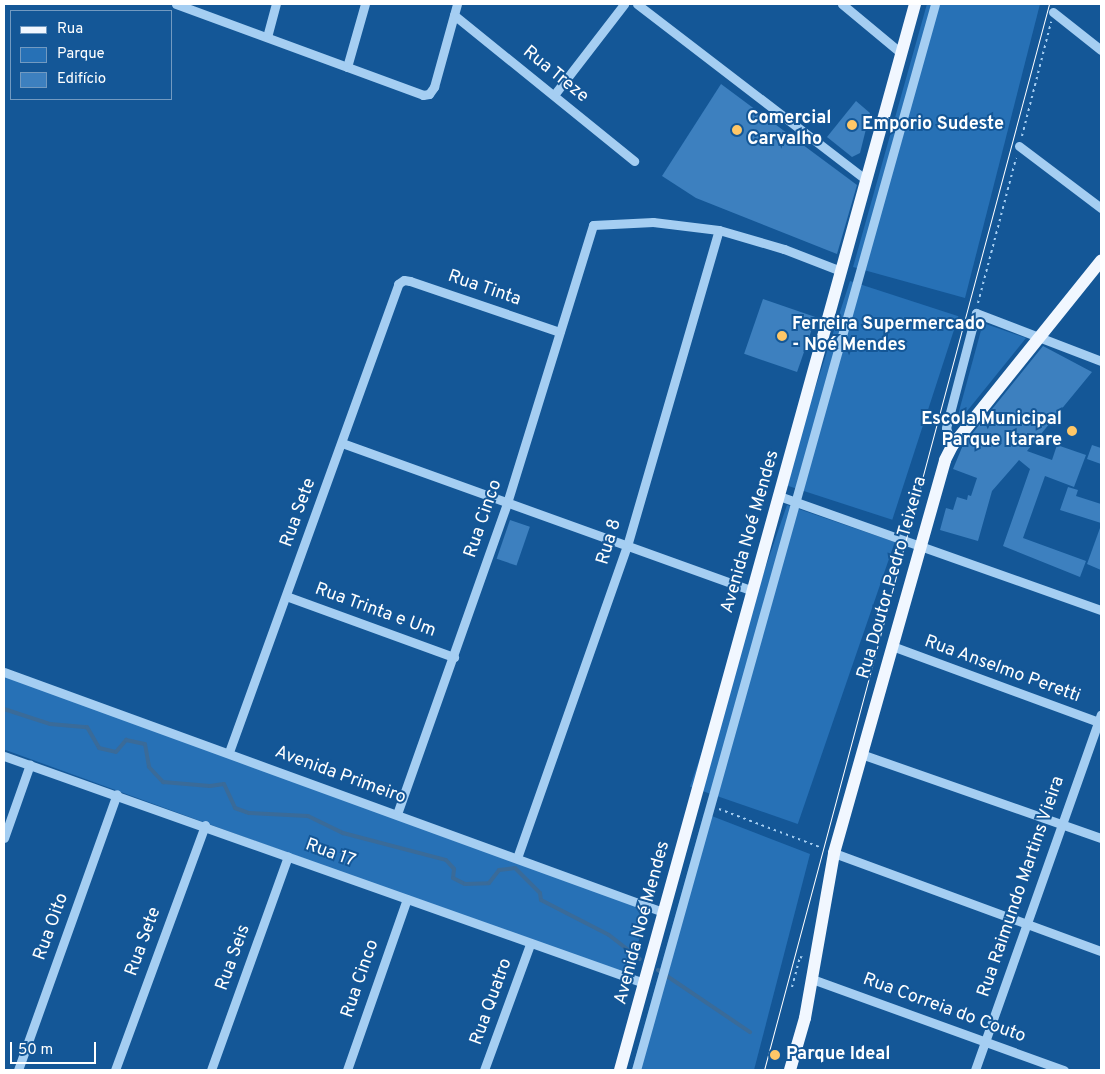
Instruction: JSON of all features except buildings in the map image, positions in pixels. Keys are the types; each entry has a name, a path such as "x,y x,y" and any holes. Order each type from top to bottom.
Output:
{"main road":[{"name":"Avenida Noé Mendes","path":"620,1070 865,179 916,4"},
{"path":"952,446 1101,261"},
{"name":"Rua Doutor Pedro Teixeira","path":"790,1070 812,979 834,853 921,545 952,446"}],"street":[{"path":"179,4 423,95 430,94 434,87 457,4"},
{"path":"266,37 276,4"},
{"path":"347,68 365,4"},
{"path":"554,95 624,4"},
{"path":"637,4 865,179"},
{"path":"842,4 902,53"},
{"path":"636,1070 710,805 798,502 936,4"},
{"path":"1053,12 1101,50"},
{"name":"Rua Treze","path":"454,15 634,162"},
{"path":"1019,146 1101,208"},
{"name":"Rua Cinco","path":"397,814 507,503 589,231 599,222 653,222 719,230"},
{"path":"719,230 784,249 841,271"},
{"name":"Rua 8","path":"517,858 627,546 719,230"},
{"name":"Rua Tinta","path":"398,284 404,280 410,281 560,332"},
{"name":"Rua Sete","path":"228,752 342,443 398,284"},
{"path":"976,313 1101,361"},
{"name":"Rua Doutor Pedro Teixeira","path":"952,446 946,428 976,313"},
{"path":"342,443 753,591"},
{"path":"779,496 1101,610"},
{"name":"Rua Trinta e Um","path":"286,596 454,657"},
{"name":"Rua Anselmo Peretti","path":"892,646 1100,720"},
{"name":"Avenida Primeiro","path":"4,672 663,912"},
{"name":"Rua Raimundo Martins Vieira","path":"975,1070 1061,823 1100,720"},
{"path":"861,754 1101,838"},
{"name":"Rua 17","path":"4,756 205,825 644,984"},
{"path":"4,838 30,764"},
{"name":"Rua Oito","path":"18,1070 117,794"},
{"name":"Rua Sete","path":"115,1070 205,825"},
{"path":"834,853 1101,951"},
{"name":"Rua Seis","path":"211,1070 288,856"},
{"name":"Rua Cinco","path":"347,1070 407,899"},
{"name":"Rua Quatro","path":"484,1070 530,944"},
{"name":"Rua Correia do Couto","path":"812,979 1064,1070"}],"path":[{"path":"976,313 1053,12"},
{"path":"710,805 834,853"},
{"path":"792,988 800,957"}],"green space":[{"path":"927,4 1040,4 965,298 853,267"},
{"path":"850,281 958,316 892,520 784,485"},
{"path":"983,323 1026,338 955,426"},
{"path":"787,505 895,542 798,824 690,787"},
{"path":"4,676 650,911 626,976 4,749"},
{"path":"704,813 810,854 754,1070 632,1070"}],"waterway":[{"path":"4,709 50,724 87,727 99,748 116,752 126,740 145,744 149,767 163,782 210,786 224,784 235,808 249,813 308,816 343,833 446,860 454,869 453,878 465,884 489,883 499,870 515,868 540,893 541,900 609,935 640,959"},
{"path":"658,970 750,1032"}],"tram line":[{"path":"764,1070 1049,4"}],"place":[{"name":"Emporio Sudeste","path":"852,125"},
{"name":"Comercial Carvalho","path":"737,130"},
{"name":"Ferreira Supermercado - Noé Mendes","path":"782,336"},
{"name":"Escola Municipal Parque Itarare","path":"1072,431"},
{"name":"Parque Ideal","path":"775,1055"}]}
